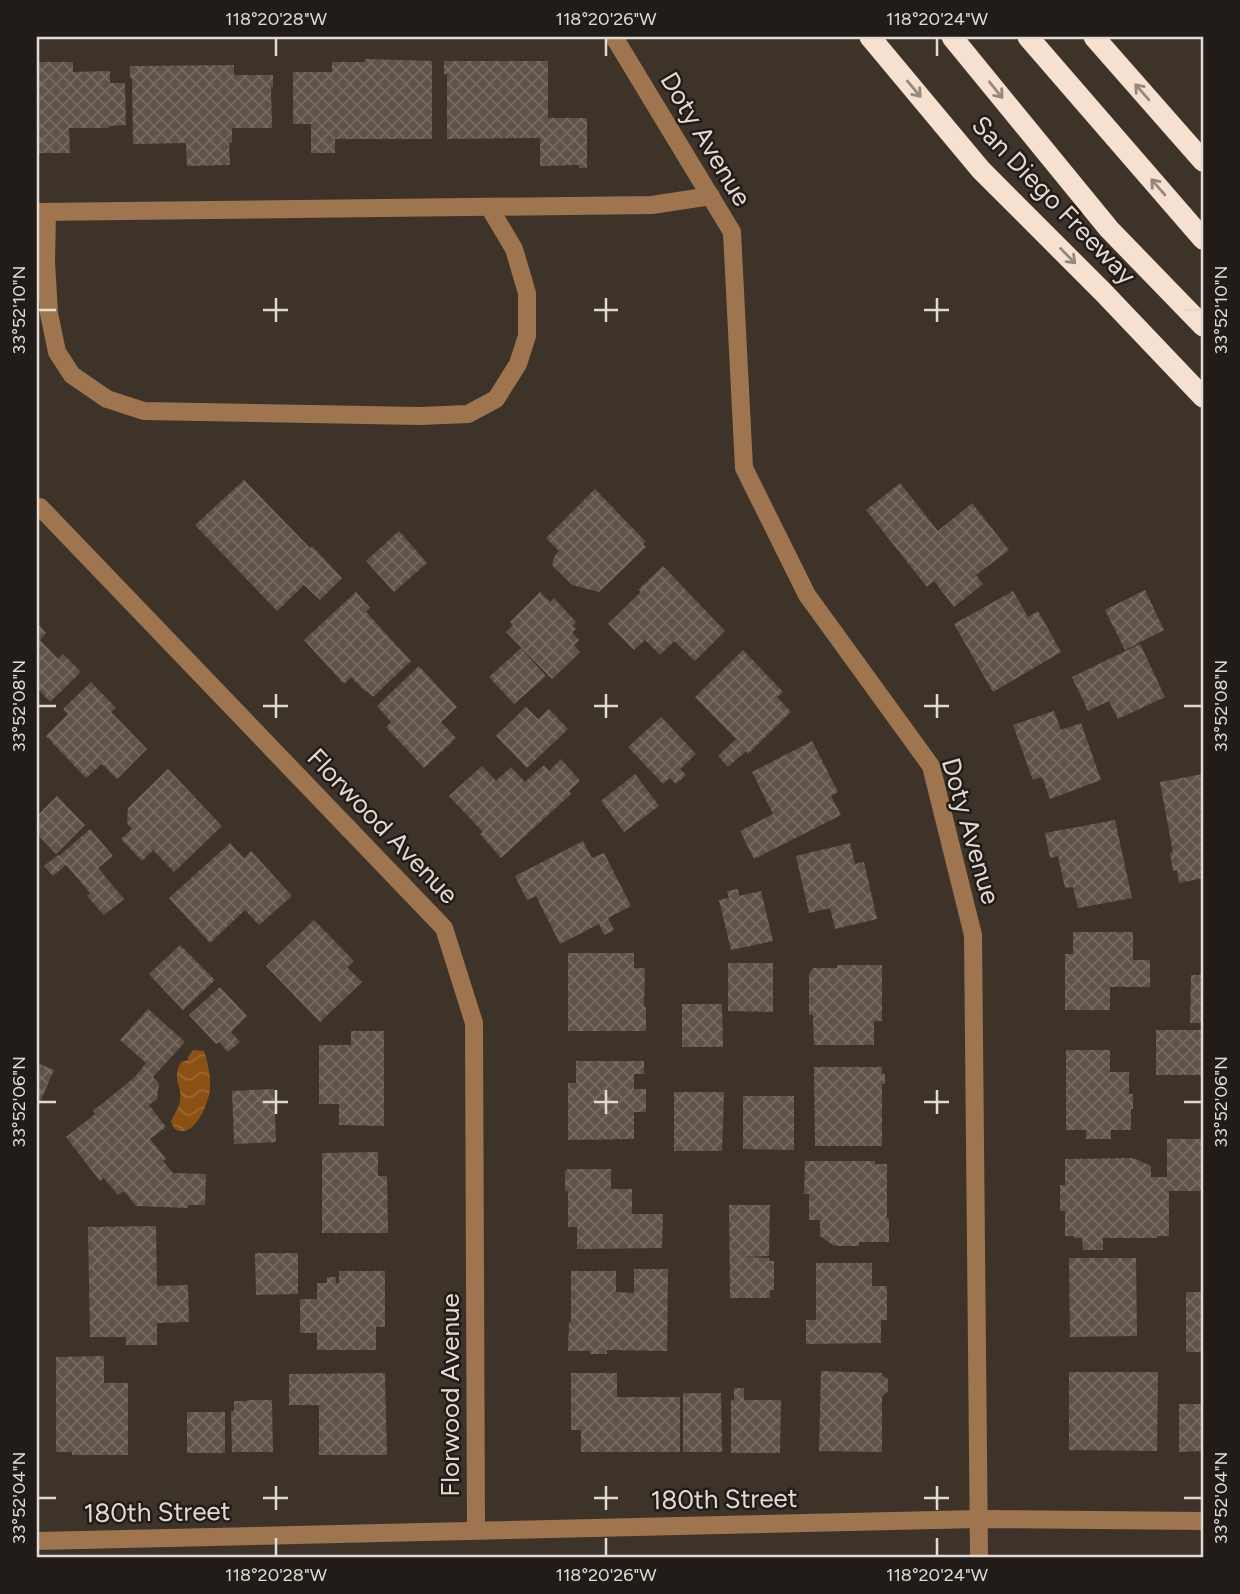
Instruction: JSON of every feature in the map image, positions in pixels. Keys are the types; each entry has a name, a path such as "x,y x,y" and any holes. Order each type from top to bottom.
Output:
{"highway":[{"name":"San Diego Freeway","path":"870,37 981,170 1203,397"},
{"path":"952,37 1109,229 1203,326"},
{"path":"1028,37 1203,239"},
{"path":"1094,37 1203,161"}],"street":[{"name":"Doty Avenue","path":"614,37 732,232 744,468 807,595 931,766 974,935 979,1557"},
{"path":"489,207 514,249 527,293 527,337 518,364 496,399 468,414 420,416 144,411 107,399 72,375 57,352 49,313 42,212 652,205 711,196"},
{"name":"Florwood Avenue","path":"37,507 40,507 444,928 474,1023 476,1530"},
{"name":"180th Street","path":"37,1542 979,1519 1203,1521"}],"water":[{"path":"193,1050 204,1051 210,1090 198,1121 189,1129 179,1131 171,1122 180,1101 177,1073 181,1062 188,1060"}],"building":[{"path":"365,59 432,61 432,139 335,139 335,153 311,153 311,124 293,124 293,72 332,72 332,62 365,62"},
{"path":"444,61 548,61 548,118 587,118 587,168 579,168 579,165 540,166 540,138 447,139 447,74 444,74"},
{"path":"37,62 73,62 73,72 110,71 110,83 125,83 126,125 109,128 69,128 70,153 37,153"},
{"path":"234,65 234,75 273,75 272,128 232,128 232,143 229,143 230,165 187,166 186,143 133,144 130,66"},
{"path":"244,480 342,578 320,600 304,585 277,611 195,525"},
{"path":"900,483 938,531 972,503 1009,550 976,575 983,584 954,607 934,581 927,587 866,510"},
{"path":"595,489 646,542 643,544 646,547 599,592 572,585 552,565 559,551 546,538"},
{"path":"399,531 427,563 394,592 366,561"},
{"path":"663,566 725,631 695,661 674,641 660,655 645,640 634,650 608,624"},
{"path":"1145,590 1164,630 1125,650 1105,610"},
{"path":"1013,591 1028,617 1038,611 1061,652 993,692 954,624"},
{"path":"356,592 370,608 366,612 411,661 373,697 351,677 344,684 304,640"},
{"path":"540,592 550,602 554,598 576,622 573,626 576,629 572,632 579,640 574,645 580,652 552,679 506,632 513,625 510,622"},
{"path":"37,623 46,633 40,640 58,659 63,654 81,672 50,702 37,688"},
{"path":"1140,644 1165,697 1118,719 1109,701 1088,711 1072,677"},
{"path":"521,648 546,676 514,704 489,677"},
{"path":"743,650 783,692 777,697 791,712 748,754 746,751 728,767 718,756 736,739 695,697"},
{"path":"419,666 457,707 441,722 456,738 424,768 386,727 391,722 377,706"},
{"path":"91,682 116,708 111,712 147,749 117,779 102,764 86,778 46,736 68,714 63,709"},
{"path":"526,707 538,719 549,709 568,729 527,768 496,736"},
{"path":"1054,711 1061,730 1081,723 1101,780 1050,799 1042,777 1033,780 1013,725"},
{"path":"661,717 696,754 680,769 686,775 676,784 670,778 663,784 628,747"},
{"path":"812,741 838,792 831,796 841,815 754,859 740,831 773,814 752,772"},
{"path":"561,759 580,781 569,791 571,794 501,858 480,834 483,832 449,796 482,766 496,781 511,767 525,782 544,765 549,771"},
{"path":"168,769 222,826 174,872 153,850 142,861 121,839 132,829 127,823 128,808"},
{"path":"635,774 659,806 624,832 601,801"},
{"path":"1203,774 1203,878 1179,883 1177,870 1173,871 1170,853 1173,853 1160,782"},
{"path":"57,796 85,825 56,854 37,834 37,816"},
{"path":"1115,820 1132,898 1078,908 1073,887 1065,888 1058,856 1050,858 1045,833"},
{"path":"90,829 113,856 98,868 124,899 104,915 87,896 90,893 66,865 53,876 44,866"},
{"path":"583,841 592,858 604,853 631,906 608,918 614,930 604,935 599,924 560,944 536,896 527,900 515,876"},
{"path":"230,843 244,858 251,851 292,896 259,925 245,910 210,943 169,898"},
{"path":"850,843 855,864 864,862 877,919 835,929 830,908 809,913 796,856"},
{"path":"738,889 739,896 761,891 773,941 731,950 719,900 729,898 727,891"},
{"path":"314,920 354,961 347,967 362,982 320,1022 266,966"},
{"path":"1073,932 1133,932 1133,960 1150,960 1150,987 1110,987 1110,1010 1065,1010 1065,954 1073,954"},
{"path":"180,945 215,980 183,1010 149,974"},
{"path":"568,953 634,953 634,968 645,968 646,1031 568,1031"},
{"path":"728,963 773,963 773,1012 728,1011"},
{"path":"837,965 882,965 882,1021 874,1021 874,1045 814,1045 813,1015 809,1015 809,974 813,968 837,968"},
{"path":"1191,975 1203,975 1203,1023 1190,1023"},
{"path":"220,987 247,1016 231,1032 240,1042 228,1052 219,1042 216,1044 189,1015"},
{"path":"682,1004 722,1004 723,1047 682,1047"},
{"path":"148,1009 185,1042 153,1077 159,1084 157,1099 149,1105 166,1127 150,1139 173,1173 206,1174 205,1205 188,1205 188,1208 136,1206 124,1191 118,1195 104,1178 100,1181 66,1137 135,1077 146,1063 120,1040"},
{"path":"1156,1030 1201,1030 1201,1075 1156,1075"},
{"path":"351,1031 384,1031 384,1126 339,1125 339,1104 319,1104 319,1045 351,1045"},
{"path":"1066,1050 1110,1050 1110,1072 1129,1072 1129,1094 1133,1094 1131,1130 1111,1130 1111,1139 1086,1139 1086,1130 1066,1130"},
{"path":"576,1061 644,1061 644,1074 634,1074 634,1089 646,1089 646,1112 634,1112 634,1139 568,1140 568,1083 576,1083"},
{"path":"37,1063 54,1070 37,1109"},
{"path":"814,1067 882,1067 885,1084 882,1084 882,1146 815,1146"},
{"path":"274,1089 276,1142 234,1144 232,1091"},
{"path":"674,1092 724,1092 722,1151 674,1151"},
{"path":"743,1096 794,1096 794,1150 743,1149"},
{"path":"1167,1139 1203,1139 1203,1191 1169,1191 1169,1236 1103,1238 1103,1250 1083,1250 1082,1238 1065,1236 1065,1211 1060,1211 1060,1185 1065,1185 1065,1159 1133,1158 1151,1166 1151,1177 1167,1177"},
{"path":"378,1152 378,1176 387,1176 388,1233 322,1233 322,1153"},
{"path":"805,1161 875,1161 875,1164 887,1164 889,1242 859,1242 859,1246 838,1246 820,1236 820,1220 809,1220 809,1194 804,1194"},
{"path":"567,1169 611,1169 611,1189 632,1189 632,1214 663,1214 662,1248 577,1249 577,1227 568,1227 568,1191 565,1191"},
{"path":"729,1205 770,1205 769,1256 741,1257 769,1258 769,1261 774,1261 774,1290 770,1290 770,1298 730,1298"},
{"path":"156,1226 157,1286 188,1285 189,1322 157,1323 157,1345 126,1345 126,1337 90,1337 88,1227"},
{"path":"255,1253 298,1253 298,1294 256,1295"},
{"path":"1069,1258 1136,1258 1137,1336 1070,1337"},
{"path":"816,1263 872,1263 872,1286 887,1286 887,1320 881,1320 881,1343 806,1344 806,1320 816,1320"},
{"path":"634,1269 668,1269 667,1351 607,1350 607,1354 590,1354 590,1351 568,1351 571,1271 616,1271 616,1292 634,1293"},
{"path":"339,1271 385,1271 385,1327 376,1327 376,1350 317,1350 317,1333 300,1333 300,1299 317,1299 317,1283 327,1283 327,1277 336,1277 336,1283 339,1283"},
{"path":"1186,1292 1203,1292 1203,1352 1186,1352"},
{"path":"104,1356 104,1383 128,1383 128,1455 72,1455 72,1452 56,1452 56,1357"},
{"path":"821,1371 882,1373 888,1379 888,1391 882,1397 882,1452 819,1451"},
{"path":"1069,1372 1158,1372 1157,1451 1069,1450"},
{"path":"385,1373 387,1455 319,1455 319,1405 289,1405 289,1374"},
{"path":"571,1373 617,1373 617,1397 680,1397 680,1452 581,1452 581,1430 571,1430"},
{"path":"734,1388 744,1388 744,1400 781,1400 780,1453 731,1453 731,1400 734,1400"},
{"path":"683,1393 721,1393 722,1452 683,1452"},
{"path":"272,1400 273,1452 232,1452 231,1411 234,1411 234,1401"},
{"path":"1179,1404 1203,1404 1203,1451 1179,1452"},
{"path":"187,1412 225,1412 225,1453 187,1453"}]}
